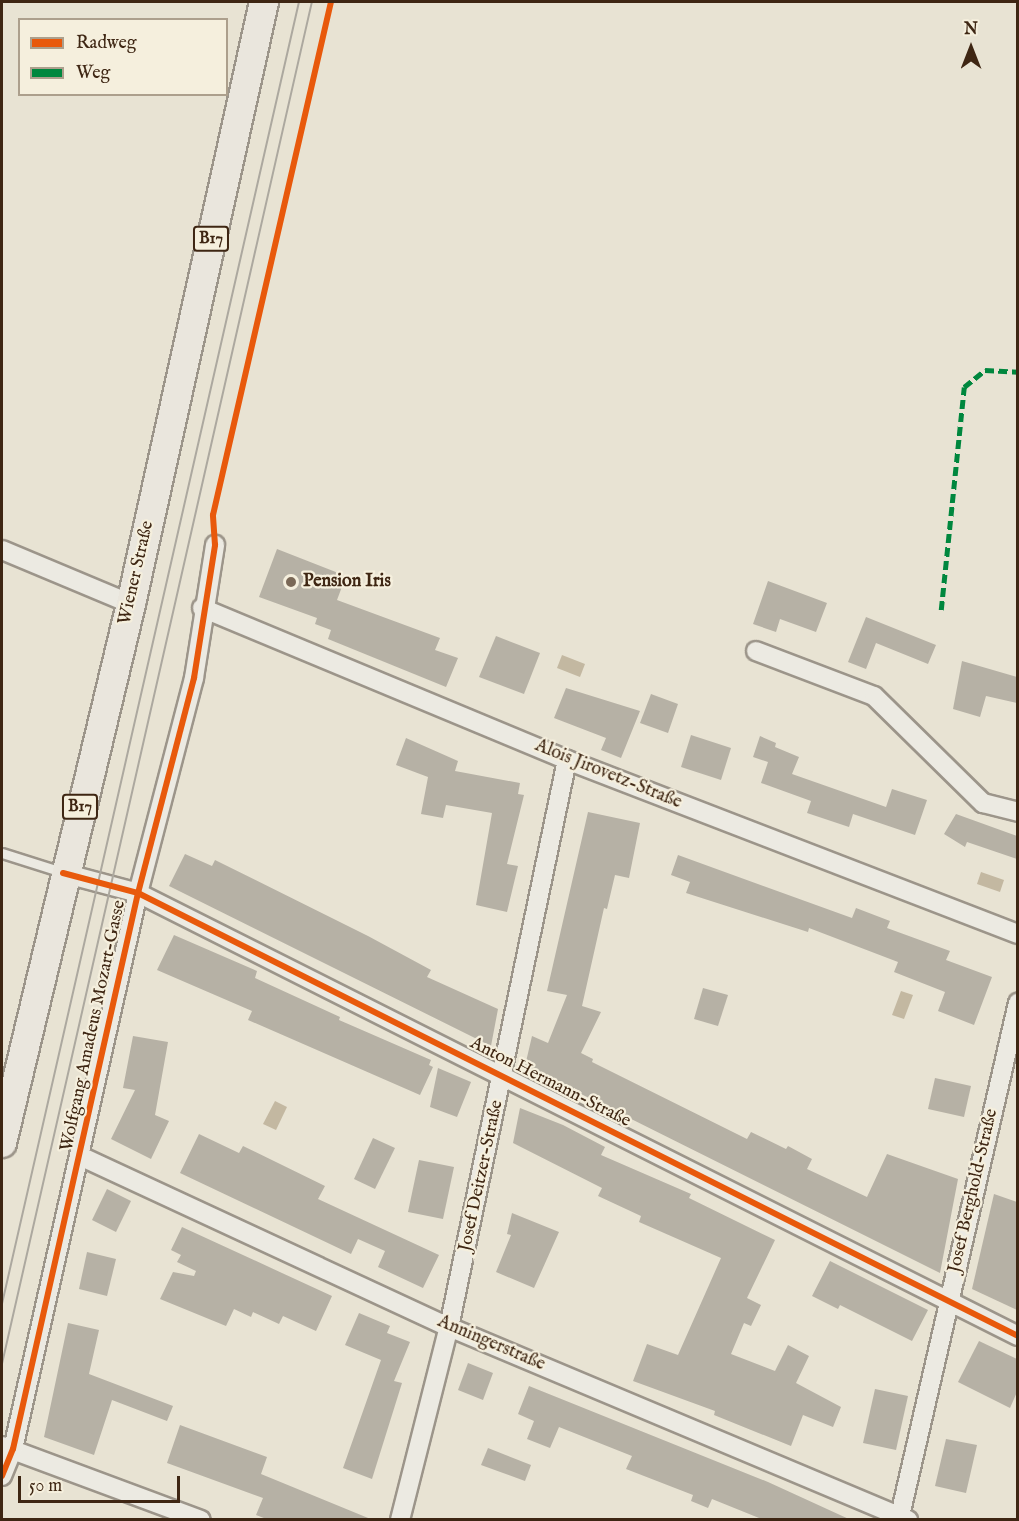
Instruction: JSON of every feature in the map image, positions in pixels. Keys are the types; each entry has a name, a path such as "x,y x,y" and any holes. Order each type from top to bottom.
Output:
{"main road":[{"name":"Wiener Straße","path":"2,1143 63,873 131,604 264,2"}],"street":[{"name":"Wolfgang Amadeus Mozart-Gasse","path":"2,1476 80,1156 138,893 194,678 202,608 214,545"},
{"path":"2,550 131,604"},
{"name":"Alois Jirovetz-Straße","path":"202,608 567,760 1017,934"},
{"path":"756,651 874,696 983,803 1017,812"},
{"name":"Josef Deitzer-Straße","path":"400,1520 449,1327 504,1075 567,760"},
{"name":"Anton Hermann-Straße","path":"63,873 138,893 504,1075 948,1303 1017,1336"},
{"name":"Josef Berghold-Straße","path":"902,1519 948,1303 1017,1003"},
{"name":"Anningerstraße","path":"80,1156 449,1327 902,1519"},
{"path":"7,1448 201,1520"}],"lane":[{"path":"2,853 63,873"}],"shaded area":[{"path":"562,655 585,664 580,677 557,668"},
{"path":"981,872 1004,880 1000,892 977,884"},
{"path":"901,991 913,995 904,1019 892,1015"},
{"path":"275,1101 287,1107 276,1130 263,1124"}],"building":[{"path":"277,549 346,576 337,600 440,638 435,650 458,658 446,687 328,639 331,630 315,624 317,618 259,597"},
{"path":"768,581 827,603 816,632 780,619 776,632 753,624"},
{"path":"866,617 936,645 928,664 876,643 866,669 848,662"},
{"path":"496,636 540,653 524,694 479,677"},
{"path":"962,661 1017,677 1017,703 986,696 980,717 953,709"},
{"path":"566,688 640,711 621,758 601,750 606,738 554,718"},
{"path":"651,694 678,704 668,733 640,723"},
{"path":"691,735 731,748 721,780 681,767"},
{"path":"760,736 776,743 775,747 799,757 792,774 886,807 892,789 927,800 915,835 853,814 849,827 807,813 811,801 761,783 768,762 753,757"},
{"path":"406,738 458,761 455,771 520,783 518,794 524,795 507,864 518,866 507,912 476,905 492,813 446,805 443,818 421,814 428,777 396,765"},
{"path":"588,812 640,823 629,878 615,875 607,909 604,908 582,1006 601,1012 581,1053 593,1059 592,1062 747,1139 751,1132 786,1149 788,1146 812,1159 807,1169 867,1197 887,1154 958,1179 940,1273 525,1066 532,1036 548,1043 567,995 547,991"},
{"path":"956,814 1017,836 1017,859 967,842 965,847 944,834"},
{"path":"185,854 212,866 215,860 431,970 427,977 498,1009 491,1046 169,886"},
{"path":"678,855 852,918 856,908 890,921 887,928 950,951 946,960 992,977 974,1025 938,1011 945,992 894,972 898,962 809,928 808,932 686,893 690,882 671,875"},
{"path":"174,935 257,971 255,978 340,1017 339,1020 431,1060 429,1065 433,1067 420,1095 248,1020 252,1011 157,970"},
{"path":"703,988 728,995 718,1026 694,1019"},
{"path":"133,1036 168,1042 155,1115 169,1121 151,1159 111,1139 135,1090 123,1088"},
{"path":"438,1068 471,1082 457,1117 430,1107"},
{"path":"935,1078 971,1086 964,1117 928,1109"},
{"path":"520,1108 563,1125 605,1147 601,1155 691,1194 689,1198 775,1240 747,1298 761,1305 751,1326 744,1323 731,1354 775,1371 788,1345 809,1356 796,1383 841,1407 833,1427 803,1415 791,1446 714,1415 715,1411 633,1381 647,1344 678,1355 721,1258 639,1222 641,1216 598,1196 602,1188 513,1143"},
{"path":"199,1134 239,1153 243,1146 325,1186 318,1199 439,1255 423,1288 378,1267 385,1251 358,1239 351,1254 180,1173"},
{"path":"373,1138 395,1148 375,1189 354,1179"},
{"path":"419,1160 454,1167 443,1219 408,1212"},
{"path":"107,1189 131,1201 116,1232 92,1220"},
{"path":"994,1194 1017,1202 1017,1310 972,1289"},
{"path":"512,1213 559,1232 534,1288 496,1272 511,1235 507,1234"},
{"path":"182,1227 332,1296 316,1331 283,1316 279,1324 253,1312 251,1317 234,1309 226,1326 160,1299 173,1272 194,1276 196,1271 177,1262 181,1255 171,1250"},
{"path":"87,1252 116,1259 107,1296 79,1289"},
{"path":"830,1261 928,1310 912,1341 840,1305 838,1309 812,1296"},
{"path":"359,1313 390,1326 387,1333 410,1342 394,1381 402,1383 372,1479 343,1468 381,1360 345,1345"},
{"path":"68,1323 99,1330 89,1374 173,1406 167,1421 112,1400 94,1455 44,1437"},
{"path":"979,1341 1017,1359 1017,1392 1010,1408 958,1382"},
{"path":"468,1363 493,1373 483,1400 458,1390"},
{"path":"529,1386 768,1482 851,1520 764,1520 712,1499 708,1508 691,1501 693,1495 626,1469 632,1456 559,1427 550,1448 527,1439 534,1421 518,1414"},
{"path":"875,1389 908,1396 896,1450 863,1443"},
{"path":"180,1425 267,1457 261,1474 373,1520 269,1520 256,1515 263,1498 167,1463"},
{"path":"946,1439 977,1445 966,1493 935,1486"},
{"path":"488,1448 531,1465 525,1481 481,1465"}],"tram line":[{"path":"2,1304 299,2"},
{"path":"2,1364 312,2"}],"marked path":[{"path":"941,610 964,387 985,370 1018,372"}],"cycle path":[{"path":"2,1476 13,1449 138,893 194,678 215,545 213,515 331,2"},
{"path":"63,873 138,893 1018,1336"}],"place":[{"name":"Pension Iris","path":"291,582"}]}
